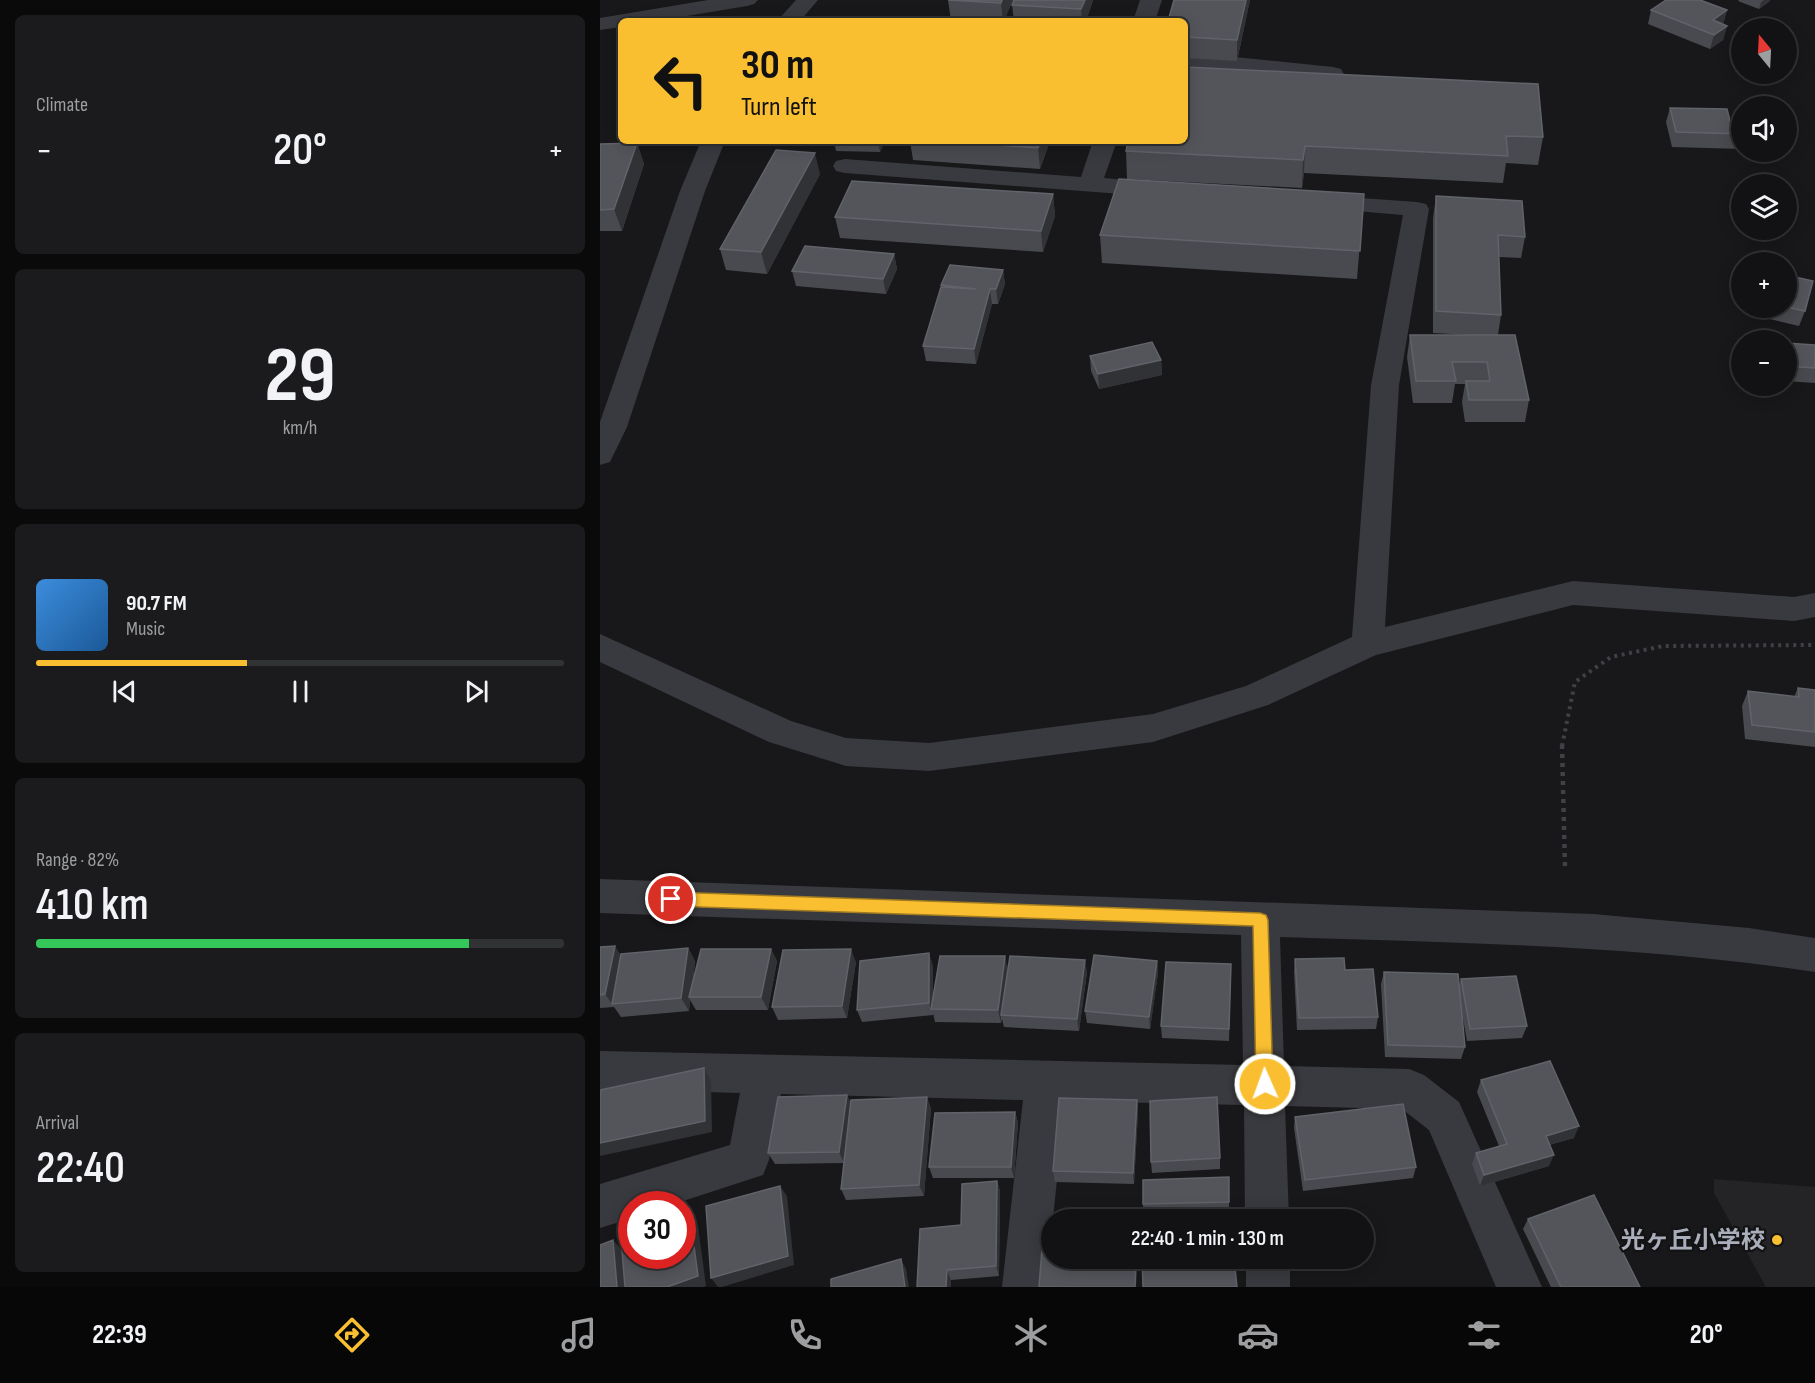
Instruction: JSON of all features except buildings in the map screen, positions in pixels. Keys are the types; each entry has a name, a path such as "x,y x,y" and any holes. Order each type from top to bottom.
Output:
{"street":[{"path":"637,18 747,0"},
{"path":"791,18 808,0"},
{"path":"1145,18 1151,0"},
{"path":"600,24 618,21"},
{"path":"1188,59 1333,74"},
{"path":"600,455 632,382 665,269 712,144"},
{"path":"1090,185 1104,144"},
{"path":"845,166 1184,192"},
{"path":"1289,200 1417,209 1385,385 1368,644"},
{"path":"600,647 781,732 846,752 929,757 1153,728 1256,696 1368,644 1573,593 1794,609 1815,605"},
{"path":"600,896 1593,931 1749,945 1815,955"},
{"path":"1260,920 1267,1209"},
{"path":"600,1070 1409,1089 1444,1116 1519,1287"},
{"path":"600,1206 748,1160 764,1074"},
{"path":"1024,1287 1046,1081"},
{"path":"1268,1269 1268,1287"}],"path":[{"path":"1564,868 1561,750 1575,682 1611,657 1662,646 1815,645"}],"shaded area":[{"name":"光ヶ丘小学校","path":"1714,1179 1815,1187 1815,1287 1766,1287 1714,1193"}],"place":[{"name":"光ヶ丘小学校","path":"1777,1240"}],"route":[{"path":"671,899 1260,920 1265,1084"}]}
